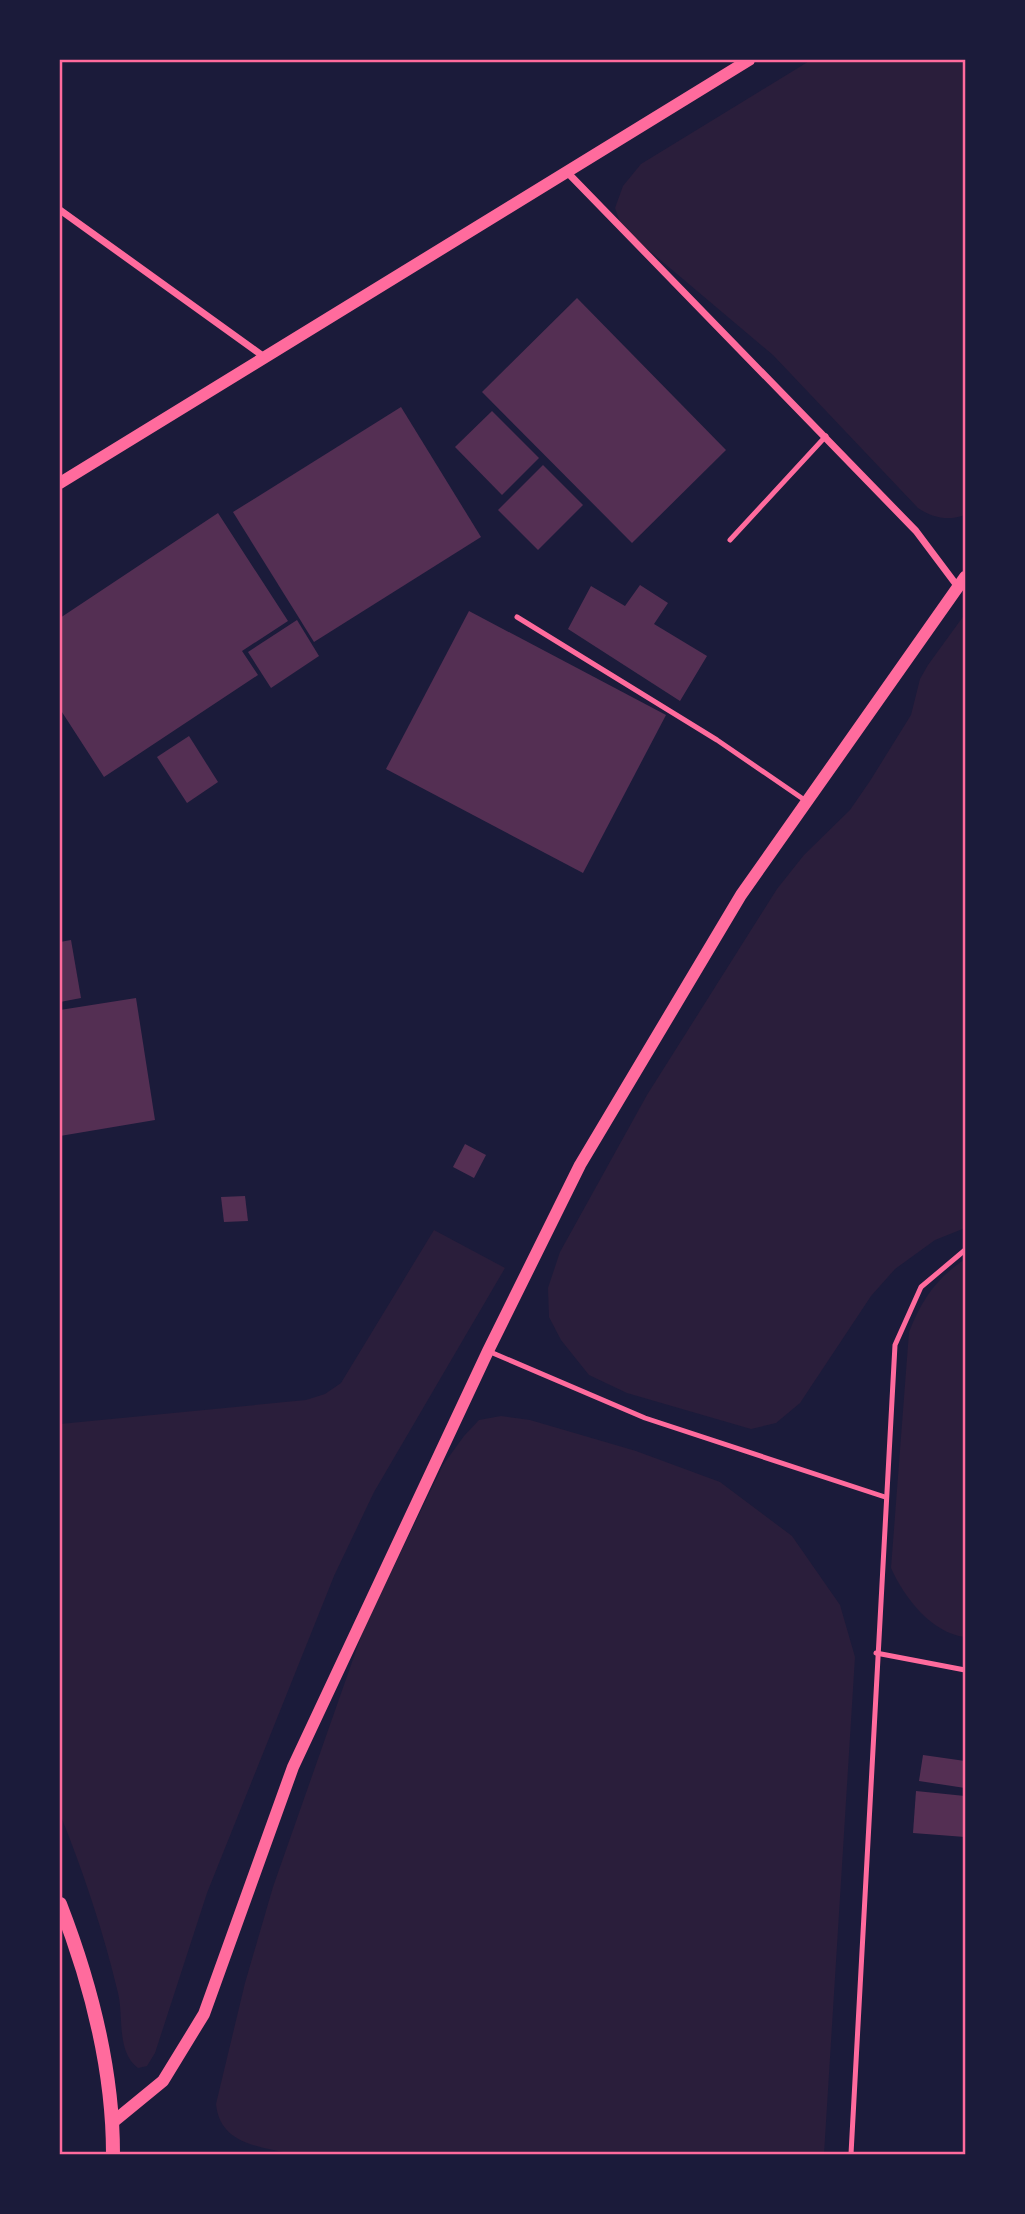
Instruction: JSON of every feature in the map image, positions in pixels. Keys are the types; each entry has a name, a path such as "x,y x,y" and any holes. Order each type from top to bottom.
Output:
{"main road":[{"path":"60,1904 94,2002 113,2122 113,2154"}],"street":[{"path":"60,482 749,60"},
{"path":"113,2122 163,2081 204,2014 293,1768 488,1351 580,1165 741,895 962,582 825,436 566,171"},
{"path":"60,210 263,356"}],"lane":[{"path":"730,540 825,436"},
{"path":"517,617 717,740 807,802"},
{"path":"851,2154 876,1653 895,1345 921,1287 965,1250"},
{"path":"488,1351 645,1418 885,1497"},
{"path":"876,1653 965,1670"}],"shaded area":[{"path":"811,60 965,60 965,515 941,518 918,508 773,355 632,236 621,225 615,208 623,186 641,164"},
{"path":"965,614 965,1228 935,1240 895,1269 871,1296 800,1403 776,1423 751,1429 627,1393 589,1375 561,1340 549,1317 548,1288 560,1252 647,1095 777,889 804,855 850,810 870,781 911,715 920,679"},
{"path":"434,1230 505,1268 374,1492 334,1576 207,1893 155,2053 147,2066 138,2068 126,2053 120,2003 106,1948 85,1880 60,1814 60,1424 306,1400 325,1394 341,1383"},
{"path":"965,1259 965,1637 941,1629 920,1612 891,1568 909,1332 931,1291"},
{"path":"501,1416 530,1420 636,1451 720,1482 792,1536 840,1605 855,1657 824,2154 291,2154 243,2141 225,2128 219,2117 216,2104 245,1983 273,1887 364,1628 443,1465 479,1420"}],"building":[{"path":"577,298 726,450 632,543 482,392"},
{"path":"401,407 481,537 314,642 233,512"},
{"path":"492,411 539,458 502,495 455,447"},
{"path":"543,465 583,505 538,550 498,510"},
{"path":"218,513 288,621 242,651 258,675 104,777 60,709 60,618"},
{"path":"640,585 668,603 654,624 707,656 680,701 568,629 591,586 625,606"},
{"path":"469,611 666,715 583,873 386,769"},
{"path":"297,620 319,656 271,688 248,652"},
{"path":"189,736 218,782 187,803 157,757"},
{"path":"71,940 81,998 60,1002 60,942"},
{"path":"136,998 155,1120 60,1136 60,1010"},
{"path":"465,1144 486,1155 474,1178 453,1167"},
{"path":"245,1196 248,1221 224,1222 221,1197"},
{"path":"923,1755 965,1761 965,1788 919,1781"},
{"path":"916,1791 965,1796 965,1837 913,1833"}]}
